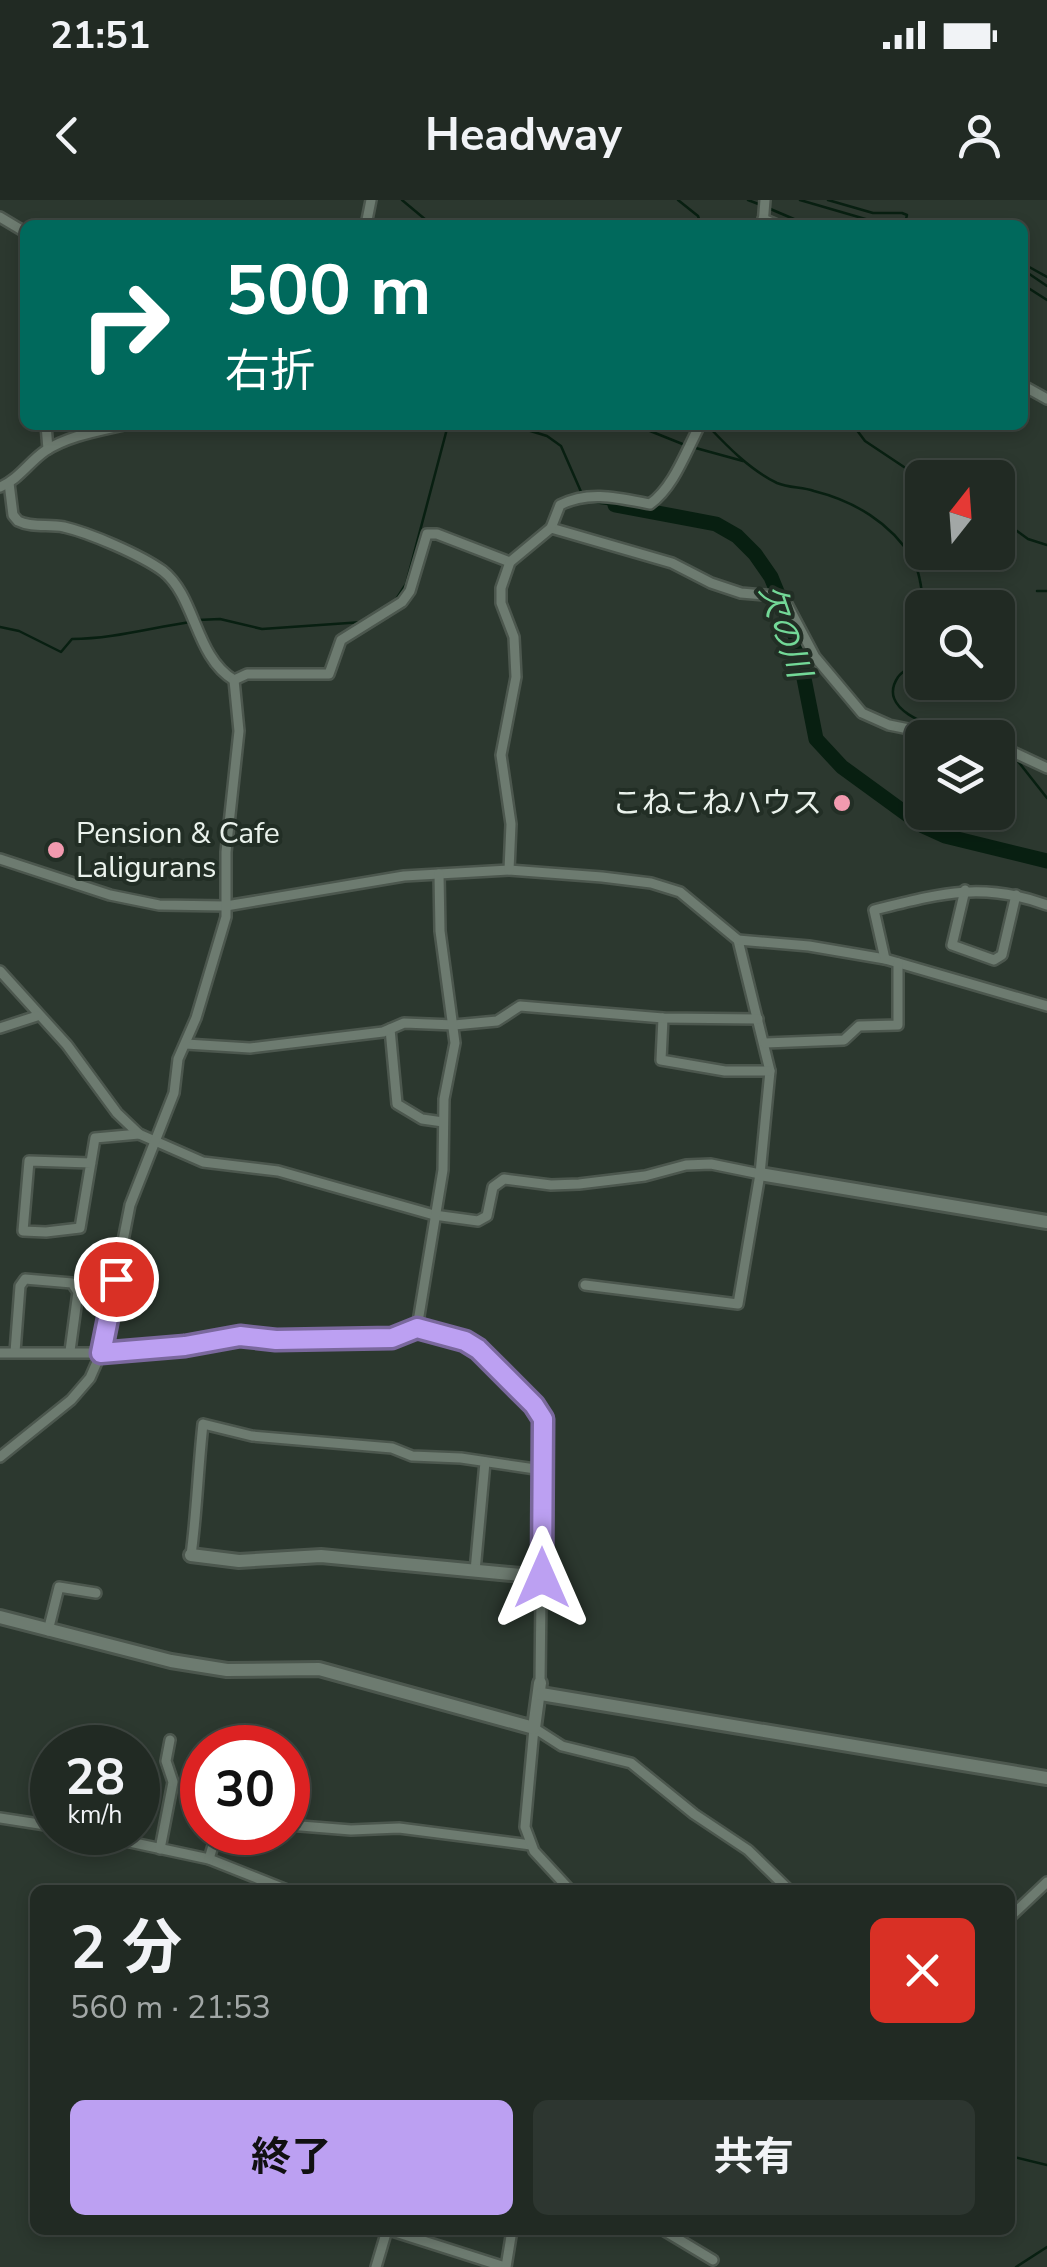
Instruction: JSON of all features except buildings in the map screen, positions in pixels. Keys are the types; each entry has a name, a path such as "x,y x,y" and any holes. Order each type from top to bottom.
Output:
{"street":[{"path":"46,430 48,449"},
{"path":"102,430 48,449 4,485 13,515 25,525 63,527 147,562 170,578 221,672 234,680"},
{"path":"510,870 512,824 500,755 516,678 514,636 501,603 501,588 510,562 551,528 560,505 584,496 650,504 658,498 697,430"},
{"path":"551,528 672,563 711,583 741,593 770,596 787,604 814,657 862,713 905,728"},
{"path":"234,680 247,674 329,674 341,640 391,612 410,591 427,534 437,534 510,562"},
{"path":"0,1457 70,1400 90,1378 101,1353 130,1205 174,1093 178,1059 218,946 226,906 226,852 238,731 234,680"},
{"path":"1015,752 1047,768"},
{"path":"0,860 159,905 226,906 404,876 510,870 602,877 680,892 738,940 809,946 885,959 1047,1006"},
{"path":"417,1328 443,1170 442,1122 455,1043 440,931 439,874"},
{"path":"885,959 874,910 966,890 1016,895 1047,905"},
{"path":"966,890 952,945 994,960 1002,955 1016,895"},
{"path":"585,1284 738,1304 760,1174 770,1071 738,940"},
{"path":"765,1044 844,1040 859,1026 898,1025 898,963"},
{"path":"0,972 85,1068 117,1113 139,1134 203,1162 278,1171 434,1215 484,1220 493,1187 504,1179 551,1186 579,1184 711,1164 1047,1222"},
{"path":"186,1044 250,1048 390,1029 404,1023 454,1025 497,1021 520,1006 662,1018 758,1019"},
{"path":"0,1028 37,1016"},
{"path":"662,1018 661,1060 725,1071 770,1071"},
{"path":"390,1029 397,1104 422,1119 442,1122"},
{"path":"91,1162 30,1160 24,1231 80,1228 91,1162 95,1138 139,1134"},
{"path":"15,1352 20,1286 25,1279 72,1283 78,1292 70,1351"},
{"path":"0,1353 101,1353 185,1346 240,1336 276,1340 392,1338 417,1328 465,1341 478,1349 543,1419 540,1689 525,1827 531,1844 566,1885"},
{"path":"542,1470 412,1456 392,1448 252,1436 203,1424 191,1555 240,1561 321,1556 542,1578"},
{"path":"475,1571 485,1462"},
{"path":"48,1631 59,1587 96,1592"},
{"path":"0,1618 171,1661 227,1670 319,1669 534,1728 562,1746 632,1763 694,1814 748,1850 784,1885"},
{"path":"540,1689 1047,1778"},
{"path":"170,1740 166,1762 173,1782 160,1849 210,1859 274,1885"},
{"path":"0,1818 30,1823"},
{"path":"310,1827 399,1828 531,1844"},
{"path":"210,1859 211,1855"},
{"path":"1015,1913 1047,1882"},
{"path":"376,2267 386,2235"},
{"path":"404,2235 506,2267 511,2235"},
{"path":"672,2235 713,2260"}],"waterway":[{"path":"402,200 426,220"},
{"path":"678,200 699,220"},
{"path":"748,200 761,205"},
{"path":"800,200 869,220"},
{"path":"828,200 873,213 902,213 907,215 906,220"},
{"path":"768,208 796,220"},
{"path":"1028,266 1047,277"},
{"path":"1028,273 1047,286"},
{"path":"1028,288 1047,300"},
{"name":"欠の川","path":"395,601 406,584 447,430"},
{"name":"欠の川","path":"527,430 547,436 561,446 582,494"},
{"path":"648,430 685,445"},
{"path":"712,430 767,478 843,501 870,515 903,545 916,568 923,620 919,655 898,677 893,689 900,707 919,720"},
{"path":"857,430 865,441 905,468"},
{"path":"692,447 743,461"},
{"name":"欠の川","path":"587,501 615,505"},
{"name":"欠の川","path":"615,505 716,524 737,536 755,554 771,577 796,638 816,739 842,767 923,826 945,836 1047,861"},
{"path":"1015,529 1047,545"},
{"path":"1037,591 1047,591"},
{"name":"欠の川","path":"198,620 220,619 262,629 363,622"},
{"name":"欠の川","path":"0,627 19,631 61,652 72,639 190,622"},
{"path":"1017,760 1047,798"},
{"path":"1015,2157 1047,2165"},
{"path":"1016,2267 1047,2247"}],"place":[{"name":"こねこねハウス","path":"842,803"},
{"name":"Pension & Cafe Laligurans","path":"56,850"}],"route":[{"path":"116,1279 101,1353 185,1346 240,1336 276,1340 392,1338 417,1328 465,1341 478,1349 543,1419 542,1578"}]}
